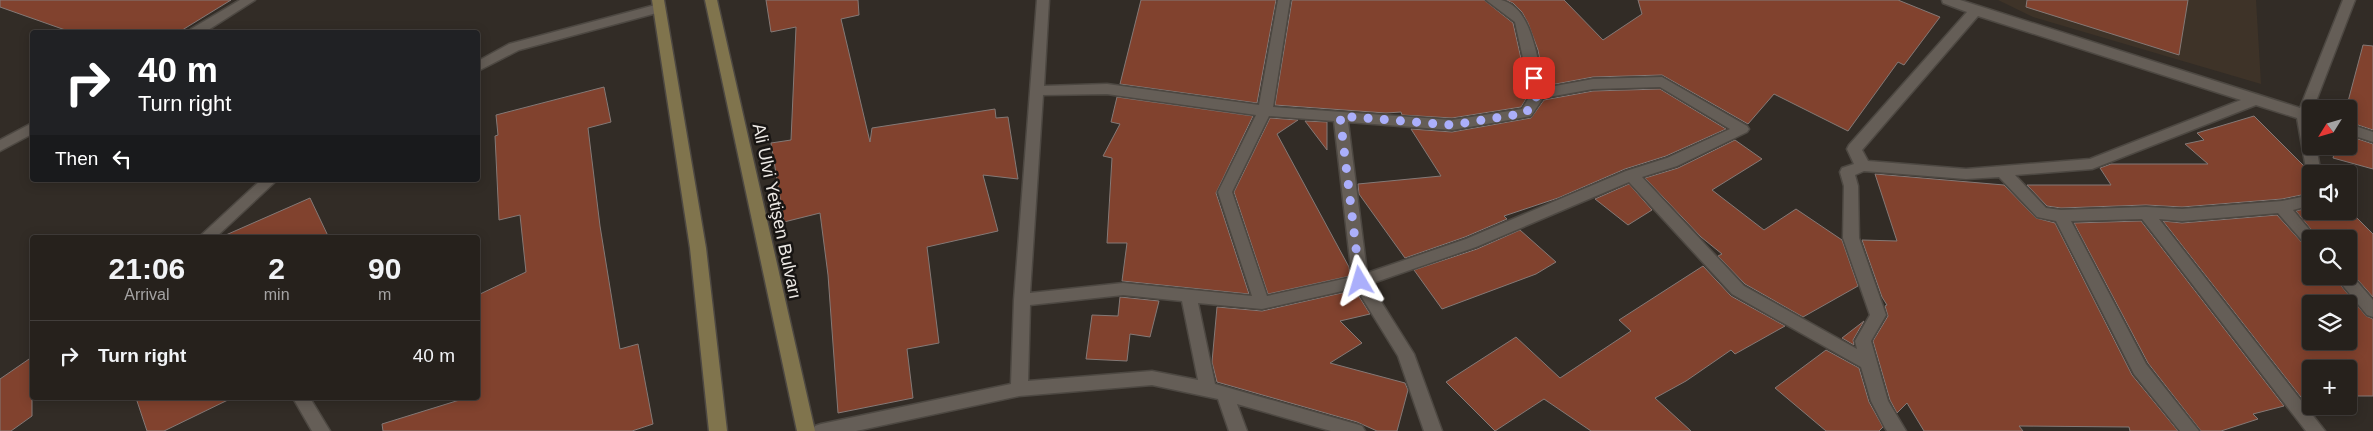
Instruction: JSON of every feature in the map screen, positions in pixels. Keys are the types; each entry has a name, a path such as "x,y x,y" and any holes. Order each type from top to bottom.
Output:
{"main road":[{"name":"Ali Ulvi Yetişen Bulvarı","path":"710,0 806,431"},
{"path":"659,4 698,248 717,431"}],"street":[{"path":"199,30 249,0"},
{"path":"1019,389 1022,300 1043,0"},
{"path":"1262,304 1225,192 1265,111 1284,0"},
{"path":"1038,91 1108,89 1265,111 1452,125 1526,113 1538,94 1521,20 1507,8 1492,0"},
{"path":"1948,0 1975,11 2302,114"},
{"path":"2314,100 2348,0"},
{"path":"480,66 514,47 659,4"},
{"path":"1862,166 1854,149 1975,11"},
{"path":"1022,300 1123,289 1262,304 1360,281 1472,243 1631,175 1672,162 1742,129 1662,82 1592,84 1538,94"},
{"path":"1897,431 1889,422 1868,364 1862,341 1878,315 1851,238 1852,186 1847,172 1862,166 1966,174 2092,164 2256,100"},
{"path":"1340,116 1360,281 1406,354 1432,431"},
{"path":"0,146 30,129"},
{"path":"2358,132 2373,137"},
{"path":"2002,172 2042,213 2061,216 2146,213 2182,215 2282,207 2302,202"},
{"path":"1631,175 1738,290 1868,364"},
{"path":"208,235 268,182"},
{"path":"2282,207 2302,230"},
{"path":"2146,213 2316,431"},
{"path":"2061,216 2140,369 2190,431"},
{"path":"2351,285 2373,311"},
{"path":"1189,296 1217,391 1238,431"},
{"path":"821,431 1019,389 1152,378 1217,391 1356,431"},
{"path":"302,400 321,431"}],"shaded area":[{"path":"1998,0 2256,0 2261,84 2033,17"}],"building":[{"path":"0,0 231,0 182,30 65,30 0,7"},
{"path":"766,0 858,0 859,15 841,19 870,142 872,128 995,109 996,118 1008,117 1018,179 983,175 998,231 927,247 939,343 907,349 913,398 838,413 828,275 820,213 784,222 771,143 791,140 796,27 771,32"},
{"path":"1141,0 1276,0 1257,103 1120,84"},
{"path":"1292,0 1484,0 1513,23 1529,94 1521,107 1452,118 1402,115 1401,112 1386,113 1275,105"},
{"path":"1506,0 1564,0 1603,40 1642,14 1638,0 1898,0 1940,17 1904,65 1898,62 1848,131 1774,94 1748,124 1662,75 1593,77 1545,86 1538,50 1528,23 1522,12 1513,3"},
{"path":"2027,0 2188,0 2179,55 2026,7"},
{"path":"2363,45 2373,46 2373,130 2358,125 2358,100 2348,100"},
{"path":"604,87 611,122 588,128 600,226 620,349 638,344 653,424 632,431 383,431 382,424 460,400 480,400 480,294 526,272 520,215 499,220 495,136 498,135 496,115"},
{"path":"1660,89 1726,129 1666,156 1625,169 1558,198 1504,216 1507,219 1465,237 1405,258 1359,194 1358,184 1441,176 1411,129 1452,132 1531,118 1544,100 1593,91"},
{"path":"1117,97 1253,116 1216,193 1249,294 1122,281 1127,243 1107,243 1112,158 1103,156 1120,124 1111,122"},
{"path":"2254,116 2303,165 2302,195 2282,199 2182,207 2146,205 2061,208 2047,206 2027,185 2111,185 2100,168 2111,164 2208,164 2185,144 2204,140 2197,133"},
{"path":"1270,118 1298,120 1277,134 1349,267 1350,276 1268,294 1234,192"},
{"path":"1305,121 1327,122 1327,150"},
{"path":"2358,139 2373,144 2373,169 2333,158 2334,155 2358,155"},
{"path":"1735,140 1762,159 1712,190 1764,230 1796,209 1842,240 1858,286 1803,317 1745,284 1718,256 1722,254 1701,237 1645,178 1678,168"},
{"path":"1875,174 2004,185 2036,218 2055,223 2132,375 2178,431 2130,431 2129,427 2019,426 2023,431 1924,431 1907,403 1897,413 1890,400 1873,341 1888,316 1885,306 1887,305 1882,297 1862,240 1897,241"},
{"path":"1629,184 1652,210 1628,225 1595,199"},
{"path":"310,198 328,235 226,235"},
{"path":"2302,209 2302,218 2296,211"},
{"path":"2277,215 2302,243 2302,285 2340,285 2349,295 2302,295 2302,350 2357,350 2357,305 2366,316 2373,319 2373,396 2357,396 2357,360 2302,360 2302,398 2163,221 2182,223"},
{"path":"2357,218 2373,234 2373,297 2357,279 2357,230 2312,230 2303,220 2357,220"},
{"path":"2141,221 2284,406 2253,414 2258,419 2221,431 2201,431 2148,363 2074,223"},
{"path":"1520,230 1556,262 1536,274 1442,309 1414,270 1477,249"},
{"path":"1703,266 1731,296 1785,326 1735,354 1731,350 1686,381 1655,398 1691,431 1591,431 1544,399 1495,431 1446,382 1516,337 1560,378 1631,331 1619,320"},
{"path":"1355,290 1370,314 1340,321 1362,343 1330,363 1405,383 1408,390 1397,431 1377,431 1357,422 1217,382 1212,362 1217,307 1262,311"},
{"path":"1120,297 1159,301 1150,337 1130,334 1127,361 1086,359 1092,315 1118,316"},
{"path":"1864,321 1853,340 1854,345 1842,338"},
{"path":"1826,350 1859,368 1869,402 1883,427 1879,431 1826,431 1775,388"},
{"path":"30,358 32,416 11,431 0,431 0,379"},
{"path":"137,400 228,400 164,431 147,431"}],"route":[{"path":"1360,281 1340,116 1452,125 1526,113 1538,94 1534,78"}]}
